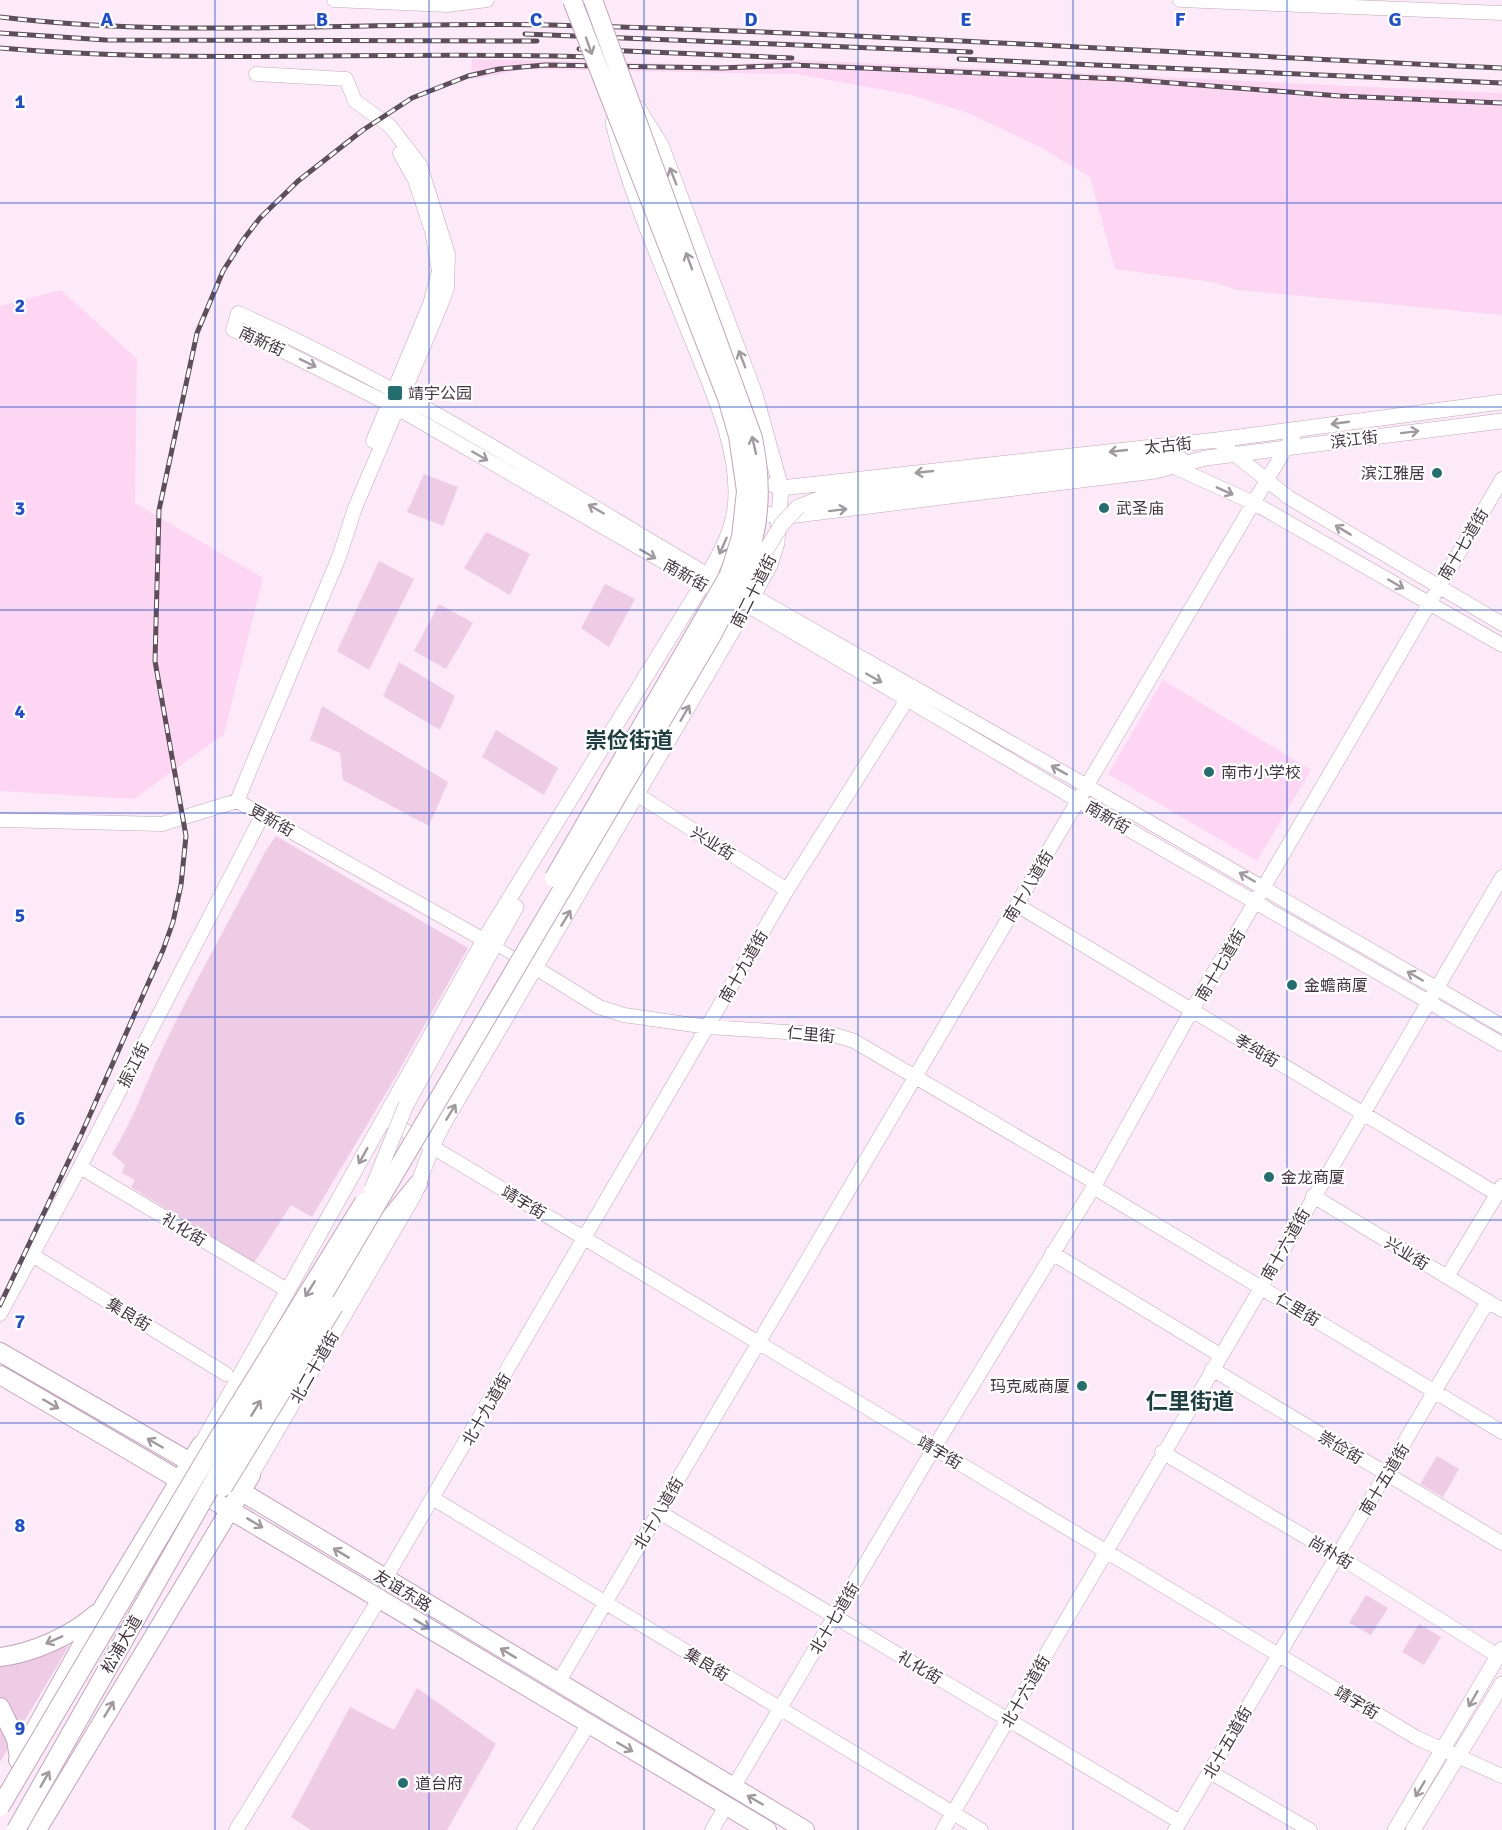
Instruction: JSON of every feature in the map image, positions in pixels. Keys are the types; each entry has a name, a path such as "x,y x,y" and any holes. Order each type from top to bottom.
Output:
{"highway":[{"path":"213,1451 372,1189 690,647 729,575 741,537 746,491 744,468 727,398 572,0"},
{"path":"0,1796 102,1609 180,1479 190,1463 213,1451 711,638 747,563 755,538 759,513 760,469 742,403 593,0"},
{"path":"124,1640 254,1439 382,1228 418,1184"},
{"name":"友谊东路","path":"0,1352 242,1492 805,1830"},
{"name":"友谊东路","path":"0,1375 231,1509 588,1725 767,1830"},
{"name":"松浦大道","path":"16,1830 124,1640 213,1451"},
{"name":"松浦大道","path":"0,1807 213,1451"},
{"name":"北二十道街","path":"37,1830 251,1476"},
{"path":"0,1657 54,1640 85,1624 102,1609"},
{"path":"0,1707 16,1739 19,1759"}],"main road":[{"name":"南二十道街","path":"536,968 770,565 777,543 780,517 781,488 756,394 661,145 624,85"},
{"path":"213,1451 287,1290 384,1118 725,545 735,507 734,473 717,402 628,180 606,91"},
{"name":"滨江街","path":"1217,440 1502,402"},
{"name":"滨江街","path":"1206,458 1502,421"},
{"name":"太古街","path":"781,488 1217,440"},
{"name":"太古街","path":"735,507 780,517 1172,466 1206,458"},
{"name":"太古街","path":"711,638 782,524 798,507 819,499 1103,464"},
{"path":"734,473 781,488"},
{"path":"372,1189 406,1105 489,943"},
{"name":"北二十道街","path":"251,1476 418,1184 432,1147 536,968"},
{"path":"1413,1830 1500,1653"},
{"path":"1395,1830 1502,1684"}],"street":[{"path":"334,0 447,5 487,0"},
{"path":"1180,0 1502,13"},
{"path":"1343,0 1502,7"},
{"path":"233,802 395,400 444,297 448,254 420,165 390,126 355,101 346,80 256,74"},
{"name":"南新街","path":"395,400 233,330 238,313 343,363 395,400 705,580 750,601 1087,786 1502,1026"},
{"name":"南十八道街","path":"759,1344 1297,429"},
{"path":"1217,440 1288,497 1502,624"},
{"name":"太古街","path":"1103,464 1206,458"},
{"name":"太古街","path":"1172,466 1254,503 1502,645"},
{"name":"南十七道街","path":"934,1448 1094,1185 1192,1010 1266,888 1428,603 1502,479"},
{"name":"南新街","path":"750,601 1079,801 1502,1044"},
{"name":"南十九道街","path":"584,1237 787,890 908,698"},
{"name":"兴业街","path":"638,795 787,890"},
{"name":"更新街","path":"0,820 162,824 233,802 263,814 489,943"},
{"name":"振江街","path":"0,1314 80,1167 263,814"},
{"name":"南十六道街","path":"1105,1550 1502,877"},
{"name":"孝纯街","path":"1017,905 1363,1113 1499,1190"},
{"path":"489,943 536,968"},
{"name":"仁里街","path":"536,968 599,1007 624,1015 708,1028 835,1035 854,1041 1502,1432"},
{"name":"靖宇街","path":"384,1118 1417,1738 1502,1776"},
{"name":"礼化街","path":"80,1167 287,1290"},
{"path":"1447,1277 1499,1190"},
{"name":"兴业街","path":"1313,1196 1502,1310"},
{"name":"北十九道街","path":"385,1579 434,1499 584,1237"},
{"path":"1052,1253 1220,1355"},
{"name":"集良街","path":"32,1255 226,1374"},
{"name":"南十五道街","path":"1278,1654 1387,1475 1488,1301"},
{"name":"北十八道街","path":"558,1683 759,1344"},
{"name":"崇俭街","path":"1212,1369 1502,1543"},
{"name":"北十七道街","path":"733,1788 934,1448"},
{"name":"尚朴街","path":"1162,1452 1500,1653"},
{"name":"集良街","path":"434,1499 981,1830"},
{"name":"礼化街","path":"659,1512 1008,1719 1178,1826"},
{"name":"北十六道街","path":"943,1830 1105,1550"},
{"path":"236,1830 380,1598"},
{"name":"北十五道街","path":"1178,1826 1278,1654"},
{"path":"524,1830 588,1725"},
{"path":"1210,1772 1310,1830"},
{"path":"712,1830 726,1806"}],"shaded area":[{"path":"472,59 723,65 798,60 1502,93 1502,315 1237,290 1212,282 1115,269 1090,177 1040,147 968,113 911,95 797,74 524,69 471,80"},
{"path":"61,290 137,359 135,503 263,578 224,734 134,799 0,791 0,306"},
{"path":"424,474 458,487 443,526 407,512"},
{"path":"486,532 530,554 510,595 464,568"},
{"path":"379,561 414,579 369,670 337,651"},
{"path":"605,584 635,599 609,647 581,628"},
{"path":"439,604 473,623 446,669 414,651"},
{"path":"399,662 455,696 440,730 383,696"},
{"name":"南市小学校","path":"1163,680 1311,770 1257,861 1108,774"},
{"path":"322,706 448,782 429,826 343,780 340,753 310,740"},
{"path":"496,730 558,768 544,795 482,757"},
{"path":"276,836 468,948 395,1078 312,1217 291,1205 254,1263 131,1187 135,1180 122,1173 125,1165 112,1154 189,995 265,852"},
{"path":"1437,1456 1459,1469 1443,1497 1420,1484"},
{"path":"1366,1595 1388,1608 1371,1635 1349,1623"},
{"path":"1419,1624 1441,1637 1424,1665 1402,1652"},
{"path":"69,1646 0,1762 0,1656"},
{"path":"417,1688 496,1744 447,1830 311,1830 291,1817 350,1707 394,1730"}],"railway":[{"path":"0,17 137,27 275,28 482,24 670,29 908,38 1502,68"},
{"path":"0,33 106,40 537,41"},
{"path":"525,34 971,52"},
{"path":"0,48 147,56 517,55 591,57"},
{"path":"579,49 792,58"},
{"path":"959,59 1502,83"},
{"path":"0,1305 81,1135 163,950 173,922 181,885 186,836 155,661 159,510 197,333 223,271 260,218 298,181 363,130 412,98 468,76 499,69 545,65 722,68 799,65"},
{"path":"792,65 1121,79 1340,96 1502,103"}],"place":[{"name":"靖宇公园","path":"395,393"},
{"name":"滨江雅居","path":"1437,473"},
{"name":"武圣庙","path":"1104,508"},
{"name":"南市小学校","path":"1209,772"},
{"name":"金蟾商厦","path":"1292,985"},
{"name":"金龙商厦","path":"1269,1177"},
{"name":"玛克威商厦","path":"1082,1386"},
{"name":"道台府","path":"403,1783"}],"district":[{"name":"崇俭街道","path":"629,740"},
{"name":"仁里街道","path":"1190,1401"}]}
